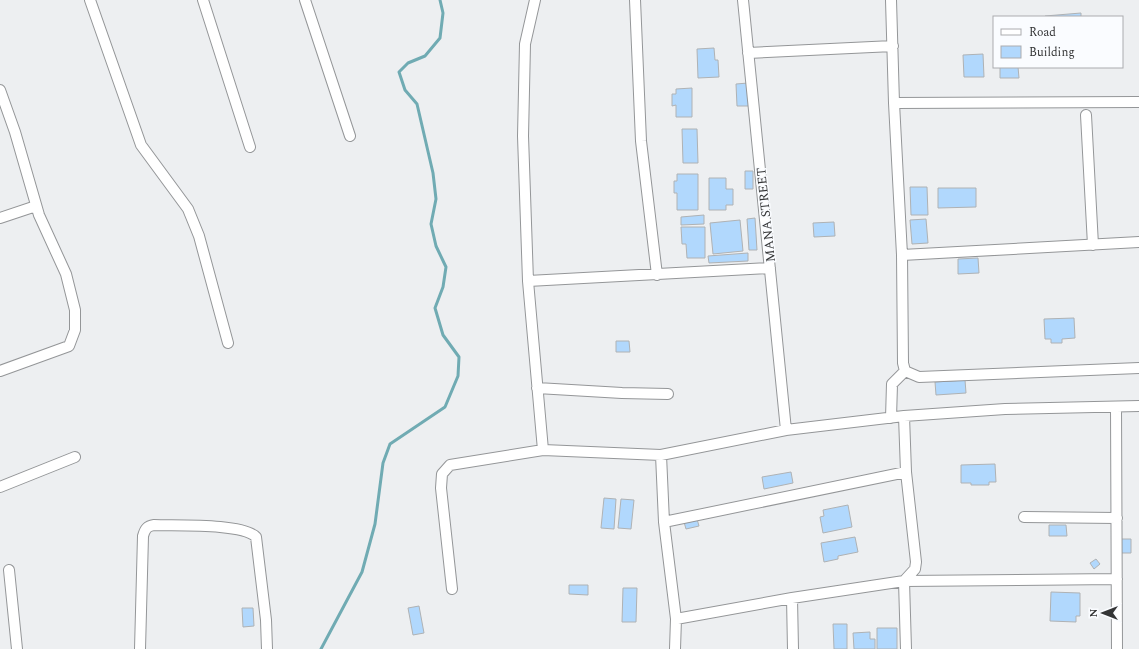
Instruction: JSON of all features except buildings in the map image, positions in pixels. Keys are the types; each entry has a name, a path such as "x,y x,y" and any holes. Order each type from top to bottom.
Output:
{"street":[{"path":"90,0 141,145 188,209 199,236 228,343"},
{"path":"215,0 204,3 250,147"},
{"path":"305,0 350,136"},
{"path":"535,0 525,44 523,136 528,281 543,450"},
{"path":"635,0 641,141 657,275"},
{"name":"MANA STREET","path":"743,0 786,430"},
{"path":"891,0 894,103 902,255 903,363 905,371"},
{"path":"748,53 893,46"},
{"path":"0,90 2,104 15,132 38,215 66,274 75,310 75,330 69,346 0,371"},
{"path":"894,103 1139,102"},
{"path":"1086,115 1093,245"},
{"path":"0,218 36,206"},
{"path":"902,255 1139,242"},
{"path":"528,281 770,268"},
{"path":"905,371 919,377 1139,368"},
{"path":"892,418 892,384 905,371"},
{"path":"537,388 668,394"},
{"path":"452,590 441,488 442,474 450,465 543,450 661,455 786,430 904,416 1005,409 1139,406"},
{"path":"1116,407 1117,649"},
{"path":"904,416 906,472 916,562 915,569 904,580 906,649"},
{"path":"661,455 664,522 676,619 675,649"},
{"path":"0,487 75,457"},
{"path":"664,522 906,472"},
{"path":"1024,517 1117,518"},
{"path":"140,649 143,536 145,530 149,526 154,525 234,528 246,531 256,537 266,620 267,649"},
{"path":"9,570 17,649"},
{"path":"676,619 904,580 1117,579"},
{"path":"792,598 793,649"}],"waterway":[{"path":"321,649 362,572 375,524 383,463 390,444 445,407 458,376 459,357 443,335 435,308 443,287 446,267 436,246 431,224 436,199 433,173 417,104 405,90 399,72 408,63 425,56 440,38 443,13 440,0"}]}
